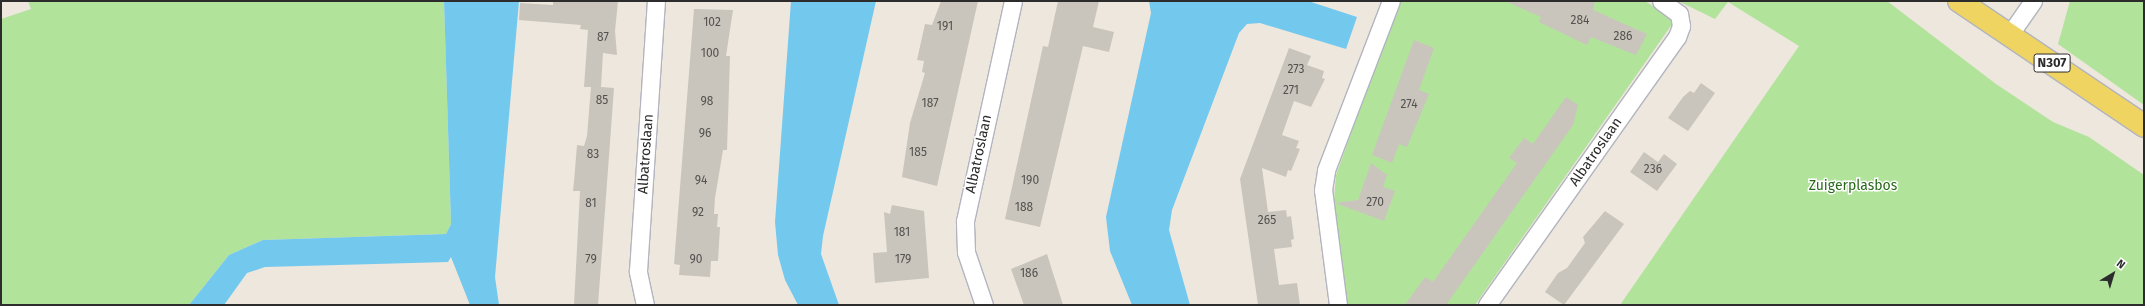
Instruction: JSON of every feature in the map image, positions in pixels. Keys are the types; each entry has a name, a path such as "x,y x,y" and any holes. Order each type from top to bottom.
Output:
{"main road":[{"name":"N307","path":"1959,1 2010,34 2144,126"}],"street":[{"name":"Albatroslaan","path":"645,305 638,271 656,1"},
{"name":"Albatroslaan","path":"984,305 966,252 965,221 1012,1"},
{"path":"1338,305 1323,190 1326,170 1391,1"},
{"name":"Albatroslaan","path":"1488,305 1677,37 1681,26 1679,14 1661,1"},
{"path":"2010,34 2033,1"}],"green space":[{"path":"28,1 444,1 451,224 446,234 263,240 229,255 189,305 1,305 1,19 31,9"},
{"path":"1399,1 1645,1 1675,20 1475,305 1346,305 1333,213 1336,175"},
{"name":"Zuigerplasbos","path":"1678,1 1887,1 1996,84 2053,122 2089,137 2144,175 2144,305 1620,305 1799,46 1728,2 1715,19"},
{"path":"2070,1 2144,1 2144,105 2058,44"}],"water":[{"path":"444,1 519,1 495,277 499,305 470,305 451,257 448,262 265,267 247,273 224,305 189,305 229,255 263,240 446,234 451,224"},
{"path":"791,1 876,1 823,236 821,254 839,305 798,305 785,280 778,255 775,222"},
{"path":"1149,1 1308,1 1357,17 1346,49 1260,23 1247,24 1239,33 1172,210 1169,230 1190,305 1132,305 1110,251 1106,217 1151,13"}],"building":[{"path":"553,1 618,1 615,31 617,55 603,53 601,87 614,88 598,305 574,305 580,191 573,191 577,145 584,146 587,136 591,87 584,87 588,30 580,29 581,25 519,20 520,3 553,5"},
{"path":"941,1 978,1 937,186 902,177 910,123 925,73 922,72 924,61 917,60 925,24 932,25"},
{"path":"1058,1 1099,1 1093,27 1114,32 1109,52 1083,46 1040,227 1005,219 1043,46 1048,47"},
{"path":"1505,1 1595,1 1593,10 1647,34 1636,55 1591,37 1587,45 1539,22 1541,17"},
{"path":"694,9 733,10 726,56 730,56 727,150 723,150 715,198 714,214 718,214 717,227 720,227 718,261 711,261 710,277 679,275 680,265 674,264"},
{"path":"1414,40 1434,48 1419,90 1429,94 1407,147 1399,144 1392,163 1372,155"},
{"path":"1289,48 1311,56 1307,65 1324,71 1322,78 1325,79 1311,107 1294,101 1282,135 1299,141 1296,148 1300,149 1291,171 1288,170 1286,177 1262,168 1268,212 1286,210 1287,217 1291,216 1294,239 1291,240 1292,247 1274,249 1279,285 1297,283 1300,305 1258,305 1240,179"},
{"path":"1701,83 1715,93 1688,131 1668,118 1683,97 1690,91 1694,93"},
{"path":"1566,97 1578,105 1573,125 1446,305 1405,305 1425,277 1433,282 1517,163 1509,158 1524,138 1533,144"},
{"path":"1644,152 1658,162 1664,154 1677,164 1657,191 1630,172"},
{"path":"1371,163 1387,175 1383,187 1395,191 1384,221 1335,203 1358,200"},
{"path":"892,205 924,211 929,278 875,283 873,253 887,252 884,212 890,214"},
{"path":"1605,211 1624,224 1564,305 1545,292 1558,273 1567,268 1585,243 1583,237"},
{"path":"1047,254 1063,305 1024,305 1011,269"}]}
